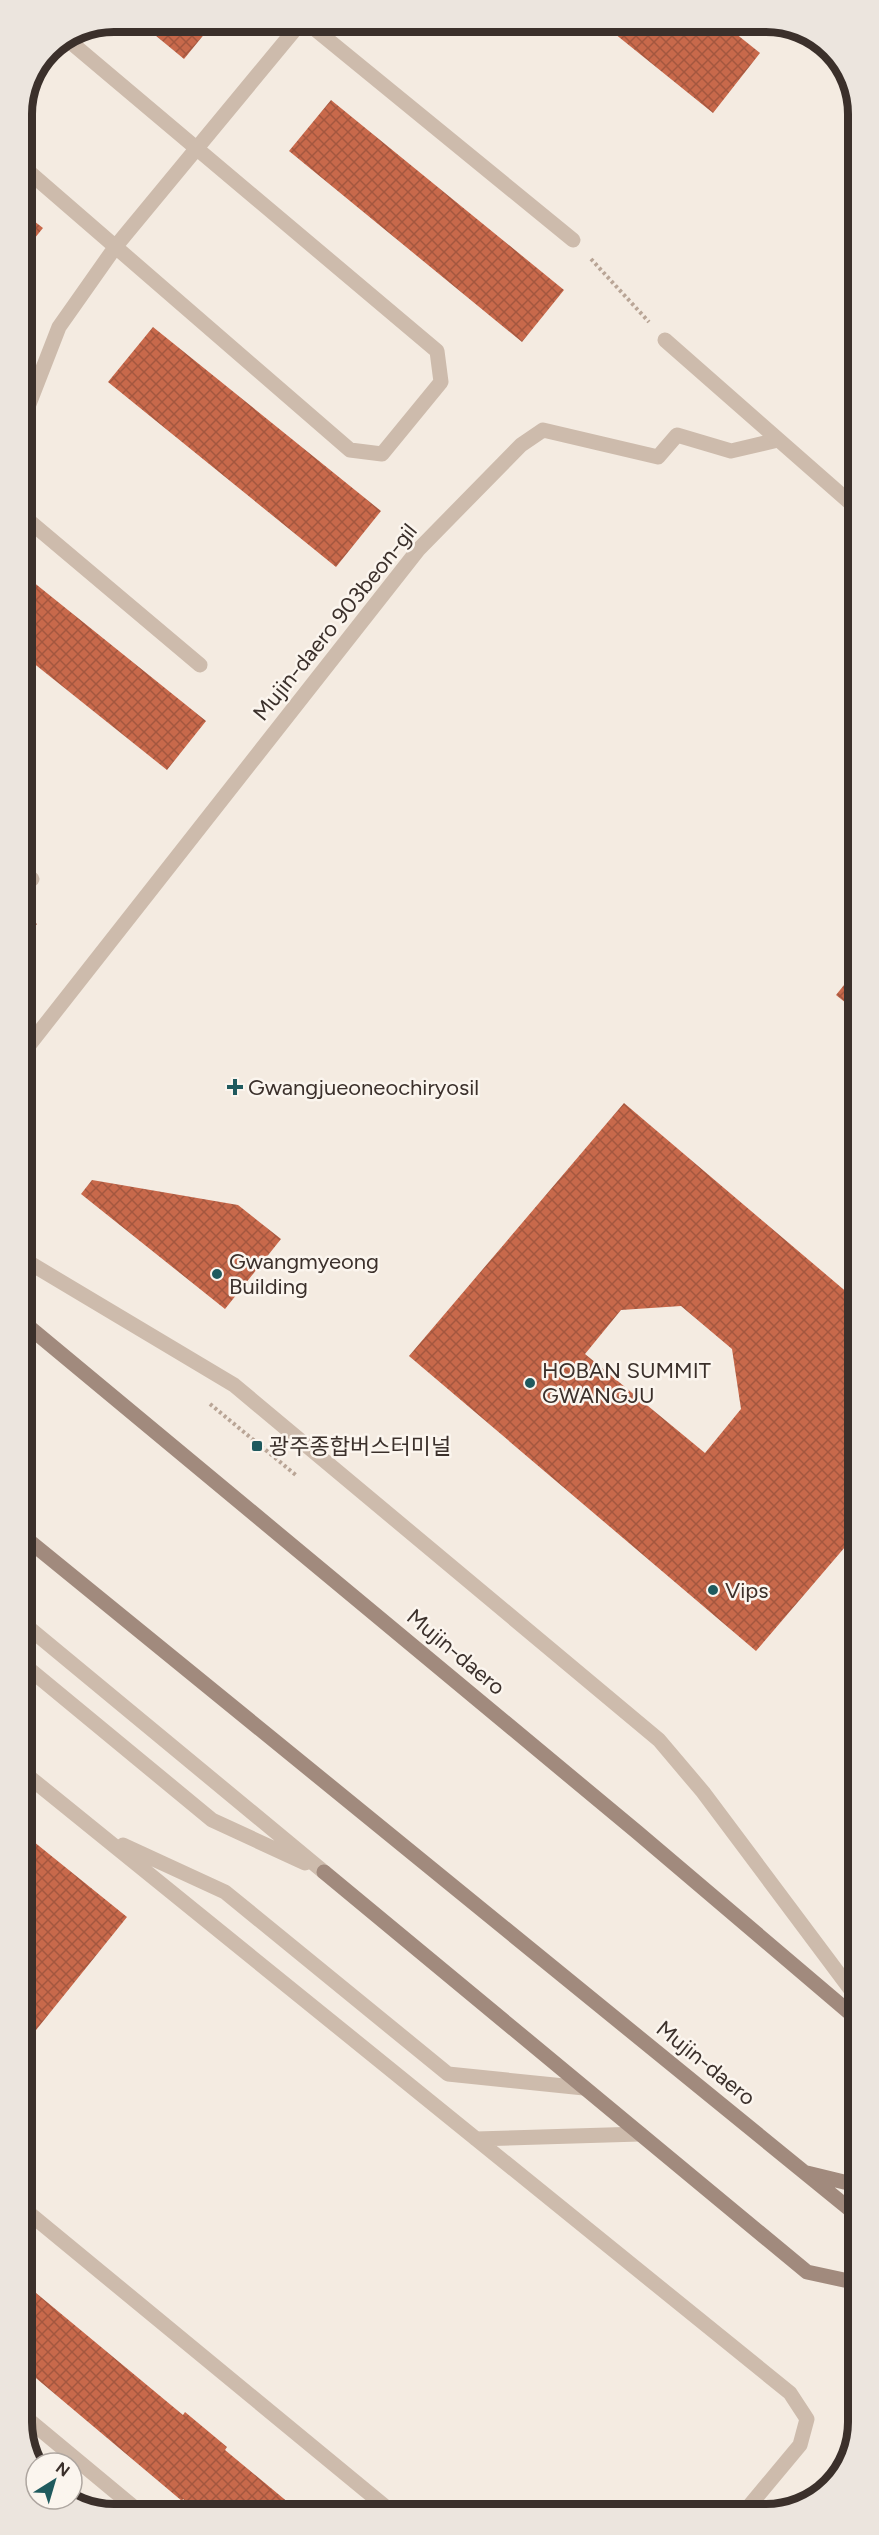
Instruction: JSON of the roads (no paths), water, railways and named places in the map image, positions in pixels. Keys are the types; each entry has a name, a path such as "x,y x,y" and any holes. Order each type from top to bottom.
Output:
{"main road":[{"name":"Mujin-daero","path":"32,1329 637,1832 848,2011"},
{"name":"Mujin-daero","path":"32,1543 848,2208"},
{"path":"324,1872 807,2272 848,2281"},
{"path":"804,2172 848,2182"}],"street":[{"path":"32,396 59,327 116,246 294,32"},
{"path":"317,32 573,240"},
{"path":"32,174 350,450 382,454 441,382 437,351 72,43"},
{"path":"665,340 848,501"},
{"name":"Mujin-daero 903beon-gil","path":"32,1041 418,550 521,445 543,430 658,457 677,435 731,451 778,440"},
{"path":"32,524 201,665"},
{"path":"32,1264 234,1385 659,1740 703,1792 848,1986"},
{"path":"32,1630 324,1872"},
{"path":"32,1671 212,1820 324,1872"},
{"path":"32,1779 790,2393 807,2419 800,2445 751,2504"},
{"path":"102,1835 225,1892 448,2074 585,2088"},
{"path":"476,2139 640,2134"},
{"path":"32,2216 383,2503"},
{"path":"32,2423 129,2503"}],"place":[{"name":"Gwangjueoneochiryosil","path":"235,1087"},
{"name":"Gwangmyeong Building","path":"217,1274"},
{"name":"HOBAN SUMMIT GWANGJU","path":"530,1383"},
{"name":"광주종합버스터미널","path":"257,1446"},
{"name":"Vips","path":"713,1590"}]}
